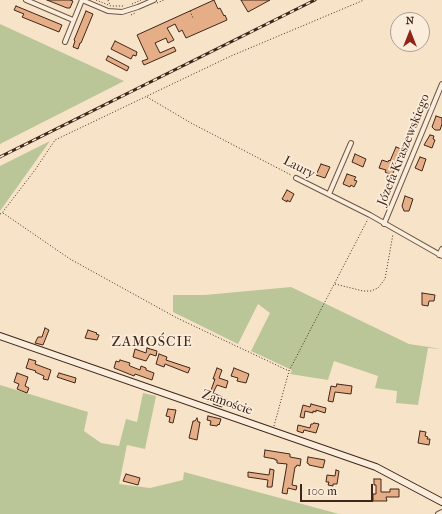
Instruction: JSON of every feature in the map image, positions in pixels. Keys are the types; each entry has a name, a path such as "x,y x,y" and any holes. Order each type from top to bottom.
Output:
{"street":[{"path":"26,0 73,20"},
{"path":"65,42 82,0 108,11 122,12 154,0"},
{"name":"Józefa Kraszewskiego","path":"384,224 442,84"},
{"path":"329,194 351,143"},
{"name":"Laury","path":"296,178 370,216 441,256"},
{"path":"441,256 442,249"},
{"name":"Zamoście","path":"0,336 376,466 442,502"},
{"path":"438,514 442,512"}],"path":[{"path":"96,0 111,6 126,6 140,0"},
{"path":"108,0 111,6"},
{"path":"0,214 35,170 55,140 231,56 364,0"},
{"path":"190,11 193,18"},
{"name":"Laury","path":"146,96 191,123 296,178"},
{"path":"2,213 70,259 177,318 289,371"},
{"path":"273,431 289,371 370,216"},
{"path":"334,284 363,291 371,291 378,288 385,279 393,229"}],"green space":[{"path":"0,24 124,81 0,144"},
{"path":"50,141 0,211 0,166"},
{"path":"291,287 409,344 442,349 428,348 418,405 396,403 397,391 375,388 378,376 334,361 328,380 290,374 292,370 251,351 270,313 258,304 238,344 173,312 173,295 205,295"},
{"path":"0,385 88,412 84,431 101,443 119,446 126,419 137,422 143,393 156,396 145,449 127,445 119,484 150,488 183,480 184,472 339,514 0,514"}],"building":[{"path":"47,0 73,1 70,8 67,8"},
{"path":"214,0 218,9 220,8 227,20 186,38 182,30 179,32 175,24 167,28 174,40 168,43 166,38 155,43 160,53 174,47 176,51 144,65 142,61 148,59 137,35"},
{"path":"241,0 270,0 248,12"},
{"path":"16,6 62,25 59,32 22,17 24,14 14,10"},
{"path":"86,11 93,14 78,49 73,47 74,40"},
{"path":"115,41 137,52 136,56 133,55 131,59 111,49"},
{"path":"108,56 129,67 127,71 106,60"},
{"path":"436,116 442,118 440,130 435,130 432,127"},
{"path":"430,135 434,136 433,139 435,140 432,148 424,145"},
{"path":"396,147 401,149 401,152 394,166 395,169 392,175 385,172 386,170 379,168 382,160 388,162 389,160 390,161"},
{"path":"355,154 366,159 363,167 352,162"},
{"path":"420,157 426,159 422,171 415,168"},
{"path":"321,164 330,167 325,178 316,175"},
{"path":"347,174 356,177 354,180 357,181 354,187 343,184"},
{"path":"287,190 294,194 290,202 282,199"},
{"path":"405,196 413,199 409,211 404,211 402,206"},
{"path":"422,293 435,295 434,301 429,301 428,306 422,305"},
{"path":"45,328 49,330 43,345 35,343 38,337 42,337"},
{"path":"88,330 99,335 97,340 85,338"},
{"path":"147,348 157,351 156,356 150,354 146,361 133,357 135,349 146,353"},
{"path":"159,354 167,357 166,360 190,368 188,373 165,364 164,367 156,364"},
{"path":"29,359 36,361 35,364 51,370 48,380 43,379 44,376 35,372 36,371 26,368"},
{"path":"120,360 130,363 130,366 140,370 141,366 154,373 152,380 135,374 134,376 114,368 116,361 119,362"},
{"path":"217,368 222,370 219,378 228,381 226,388 217,385 213,393 227,399 222,407 203,398 206,391 210,393"},
{"path":"234,368 249,374 246,383 237,381 238,378 231,376"},
{"path":"17,373 28,377 25,386 29,388 27,393 17,389 19,384 14,382"},
{"path":"59,373 76,378 75,383 57,377"},
{"path":"337,384 352,386 351,394 335,392 333,402 328,401 331,386 336,387"},
{"path":"311,404 326,408 325,413 316,410 316,412 313,411 313,413 305,411 304,418 300,417 303,405 310,407"},
{"path":"168,409 176,410 173,423 169,422 170,417 166,416"},
{"path":"208,416 221,419 219,425 210,425 211,421 207,420"},
{"path":"197,418 198,422 200,422 197,440 189,438 193,421"},
{"path":"311,424 319,424 316,433 304,430 303,433 297,431 298,425 310,428"},
{"path":"420,431 426,432 425,436 428,437 427,439 430,439 429,445 418,443"},
{"path":"265,450 290,454 290,457 301,459 300,466 297,465 295,467 292,485 297,486 296,490 288,488 287,494 282,493 287,464 277,463 277,460 275,459 264,457"},
{"path":"308,457 325,460 323,468 309,465 307,463"},
{"path":"270,469 274,470 272,487 267,487 268,480 248,477 248,472 269,475"},
{"path":"336,470 339,471 337,484 333,484 333,486 328,485 329,482 326,482 327,475 335,476"},
{"path":"126,474 140,478 138,485 123,481"},
{"path":"374,479 381,479 381,492 390,492 390,489 399,489 399,497 386,497 387,501 373,501 373,494 376,494"}],"railway":[{"path":"0,157 315,0"}],"district":[{"name":"ZAMOŚCIE","path":"152,343"}]}
